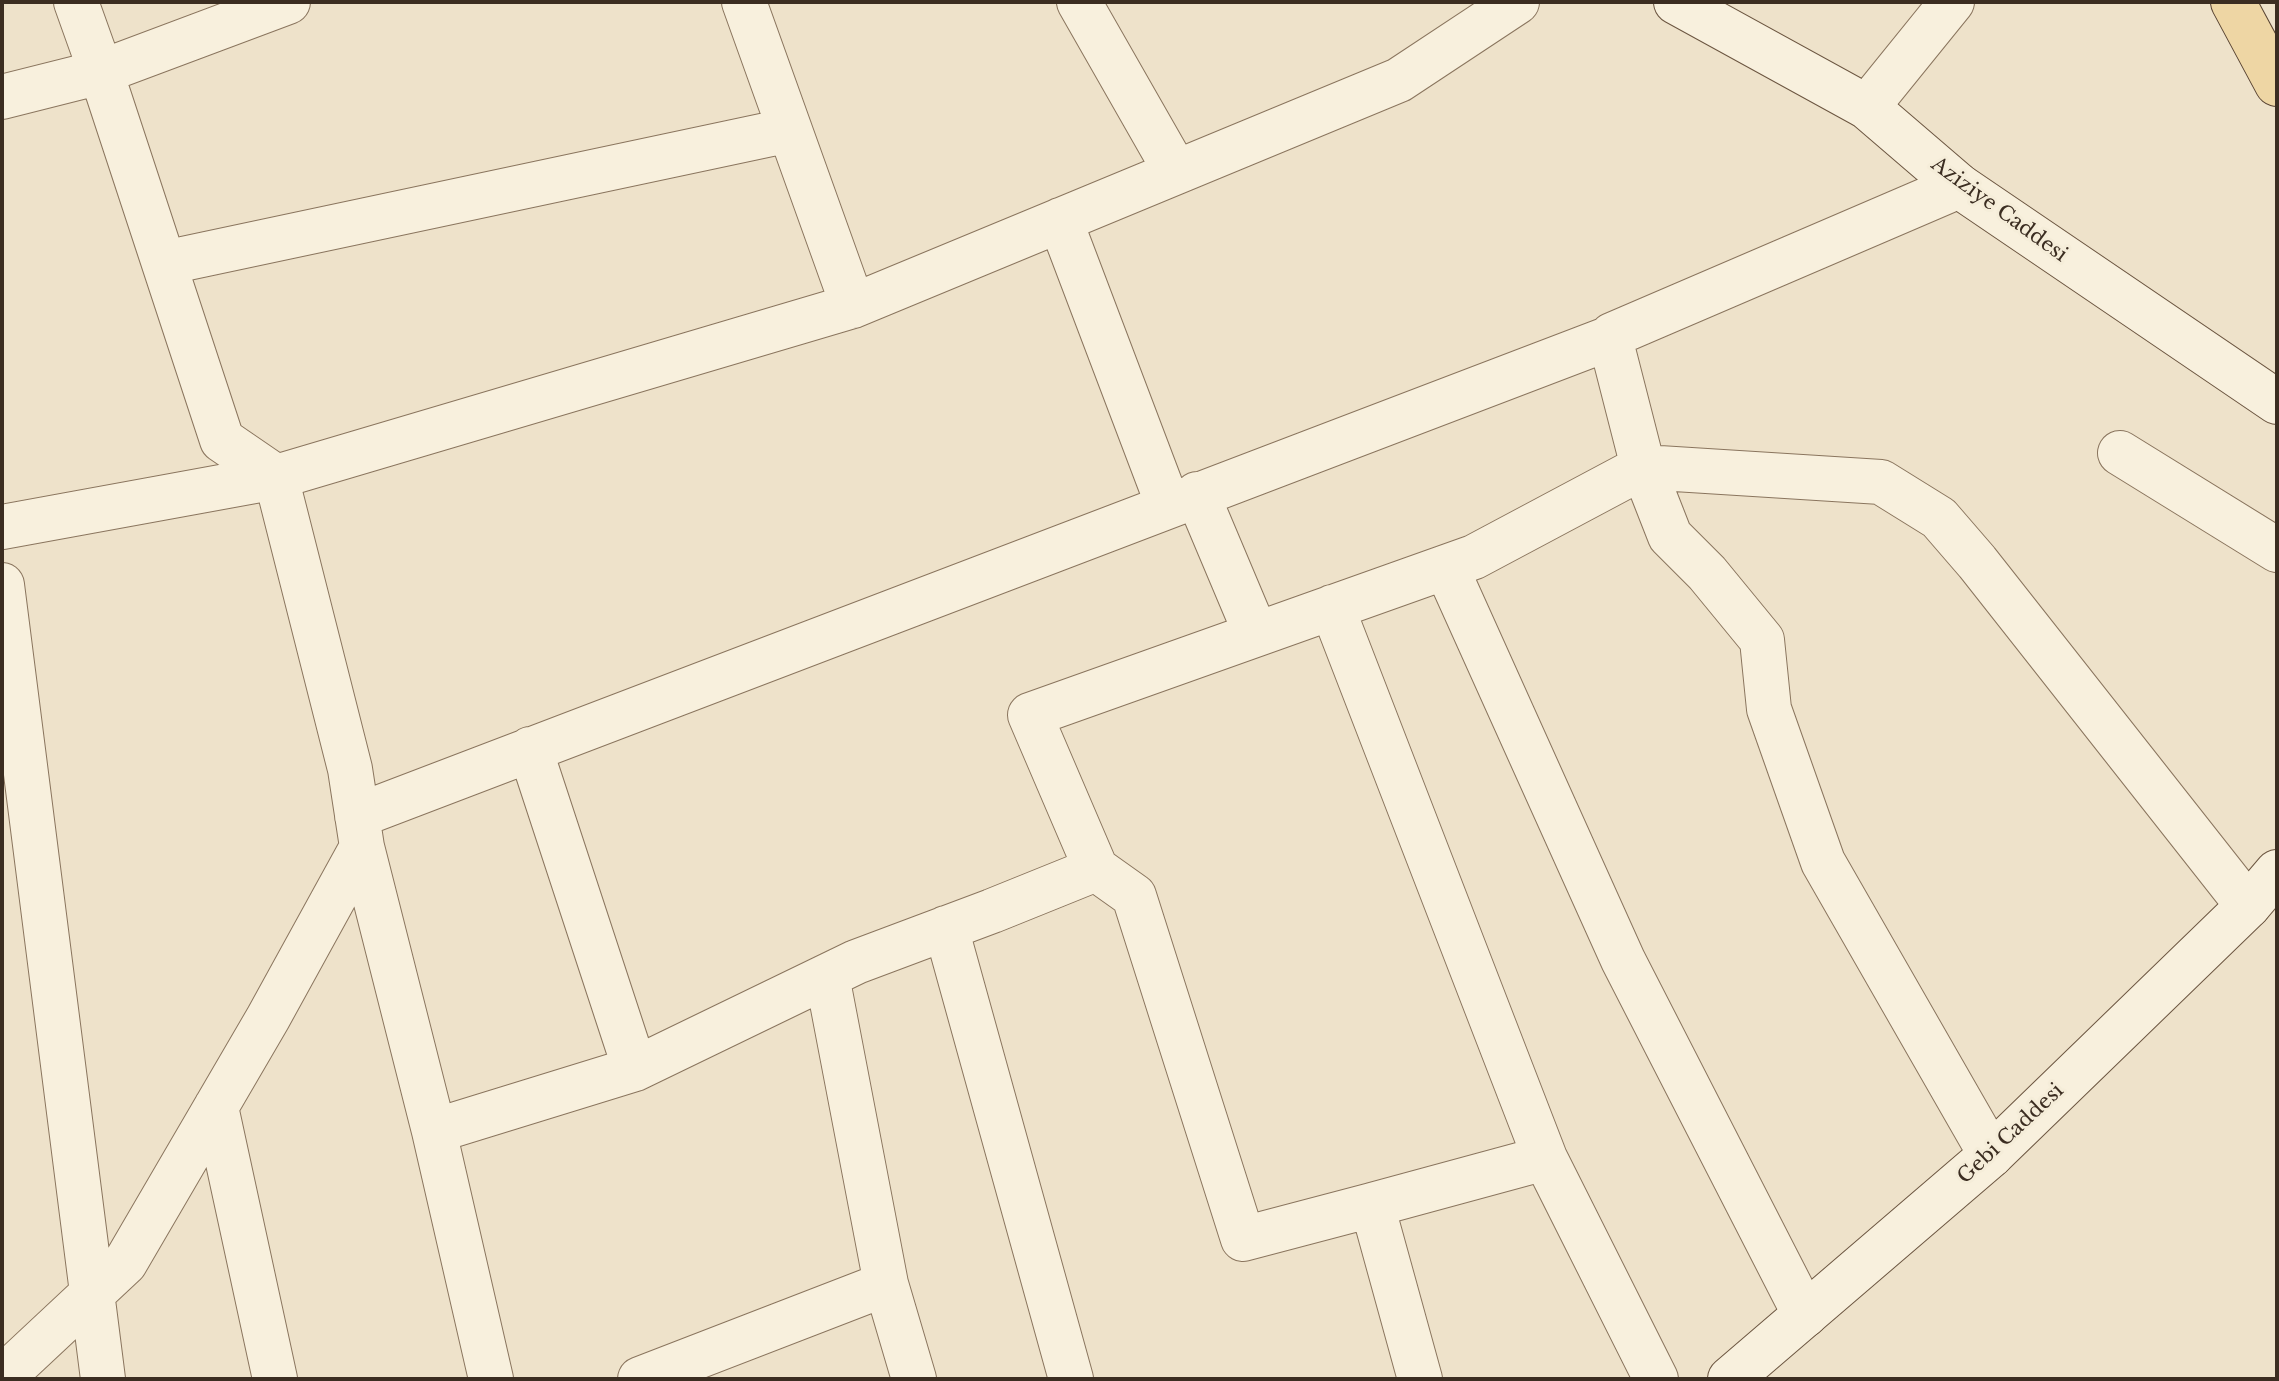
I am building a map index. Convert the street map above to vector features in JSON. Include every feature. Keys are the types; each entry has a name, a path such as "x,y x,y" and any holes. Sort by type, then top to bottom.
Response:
{"main road":[{"path":"2233,2 2277,84"}],"street":[{"path":"76,2 222,440 276,477 350,769 359,831 434,1131 491,1379"},
{"path":"2,97 101,72 288,2"},
{"path":"744,2 853,306"},
{"path":"1079,2 1176,172"},
{"path":"2,527 276,477 853,306 1399,80 1517,2"},
{"name":"Aziziye Caddesi","path":"1676,2 1867,107 1959,186 2277,402"},
{"path":"1867,107 1952,2"},
{"path":"164,263 790,130"},
{"path":"2,1378 125,1263 268,1018 359,831 530,749 1610,338 1959,186"},
{"path":"1060,220 1183,500 1256,634"},
{"path":"1610,338 1643,467 1670,536 1707,573 1762,640 1769,709 1823,862 1991,1155"},
{"path":"2120,453 2277,550"},
{"path":"1545,1158 1243,1239 1134,896 1096,869 1030,715 1474,557 1643,467 1881,482 1939,518 1987,574 2248,906"},
{"path":"1446,567 1623,960 1805,1315"},
{"path":"2,585 103,1379"},
{"path":"1332,607 1545,1158 1656,1379"},
{"path":"530,749 635,1069"},
{"path":"434,1131 635,1069 856,962 1096,869"},
{"name":"Gebi Caddesi","path":"1730,1379 1991,1155 2248,906 2277,873"},
{"path":"946,928 1071,1379"},
{"path":"827,976 886,1284 914,1379"},
{"path":"216,1107 275,1379"},
{"path":"1372,1205 1417,1378"},
{"path":"640,1379 886,1284"}]}
